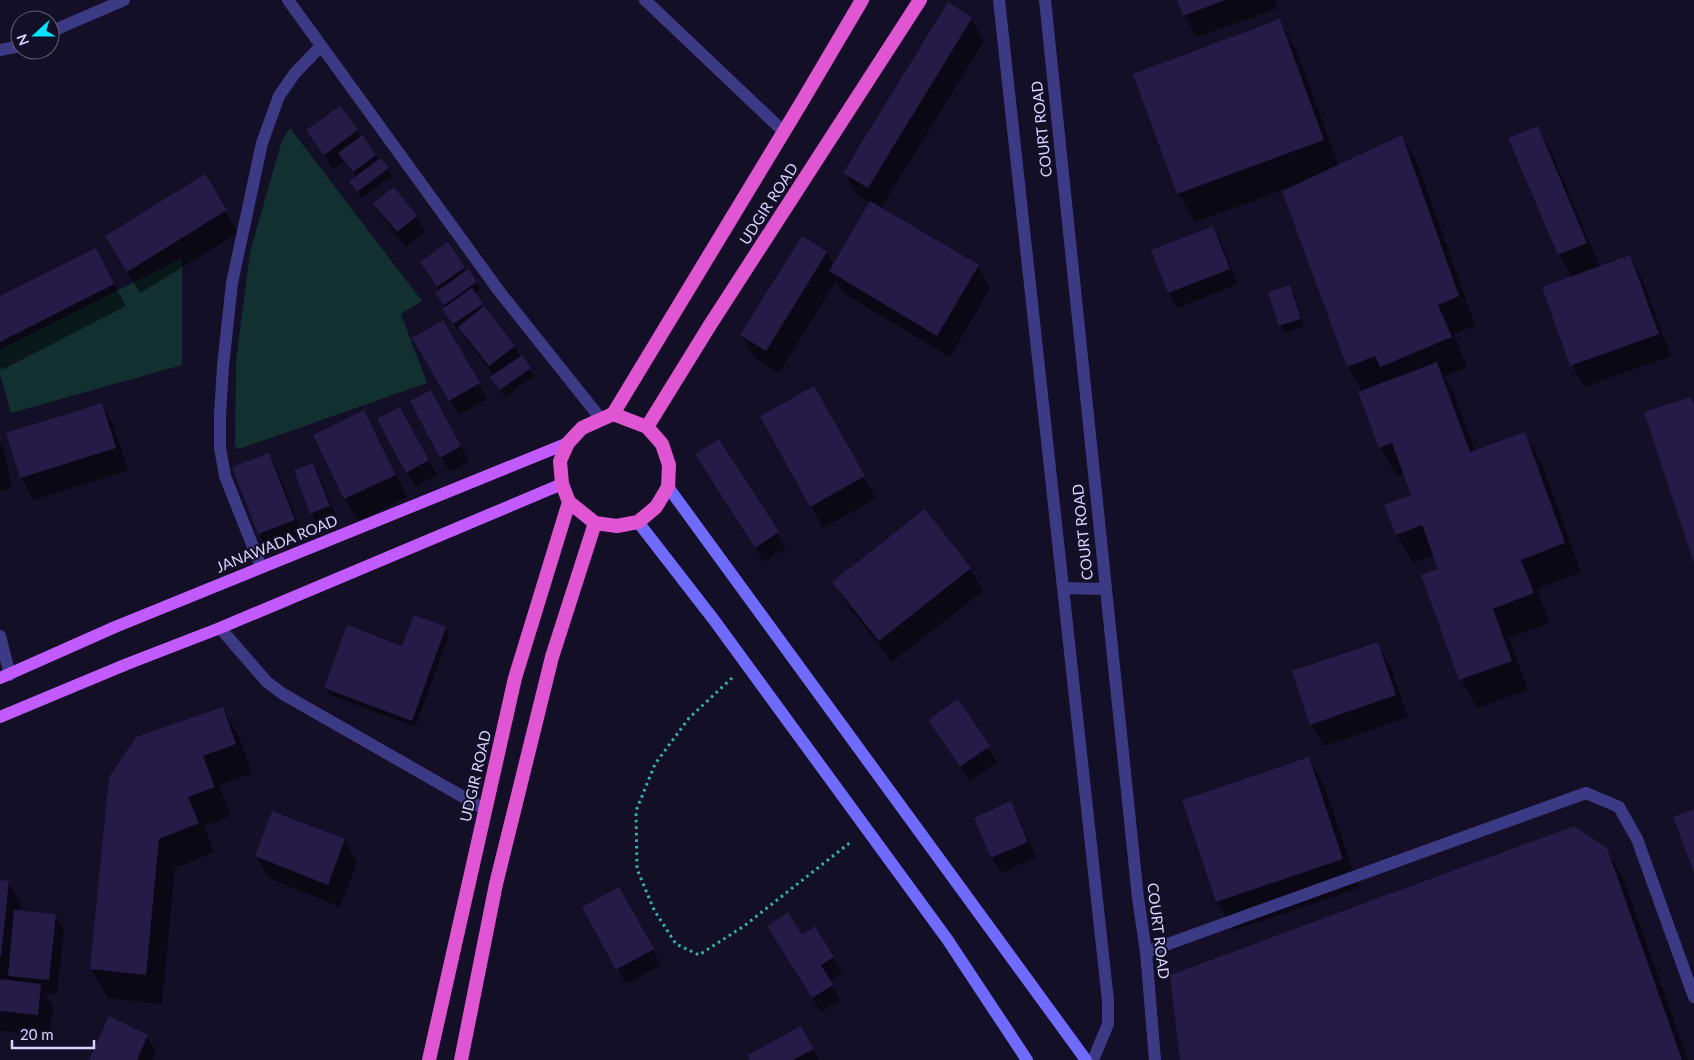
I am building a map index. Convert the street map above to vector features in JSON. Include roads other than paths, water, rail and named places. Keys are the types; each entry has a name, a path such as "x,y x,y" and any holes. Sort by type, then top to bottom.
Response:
{"highway":[{"name":"UDGIR ROAD","path":"607,416 784,132 862,0"},
{"name":"UDGIR ROAD","path":"647,427 710,325 920,0"},
{"path":"607,416 647,427 662,444 669,465 668,486 656,507 638,522 616,526 595,523 569,502 562,484 560,461 568,443 582,428 607,416"},
{"name":"UDGIR ROAD","path":"430,1060 515,678 569,502"},
{"path":"461,1060 496,884 549,667 595,523"}],"main road":[{"name":"JANAWADA ROAD","path":"5,676 116,627 568,443"},
{"path":"0,717 127,664 220,628 562,484"},
{"path":"668,486 1086,1060"},
{"path":"638,522 746,665 947,939 1028,1060"}],"street":[{"path":"60,28 124,0"},
{"path":"288,0 499,291 607,416"},
{"path":"645,0 784,132"},
{"path":"999,0 1108,1001 1108,1024 1093,1060"},
{"name":"COURT ROAD","path":"1045,0 1138,898 1146,952 1155,1060"},
{"path":"261,568 225,476 220,448 223,366 232,283 262,143 279,96 295,73 321,46"},
{"path":"1063,588 1106,589"},
{"path":"220,628 267,682 283,694 486,810"},
{"path":"0,636 5,676"},
{"path":"1146,952 1586,793 1619,807 1637,839 1694,997"}]}
